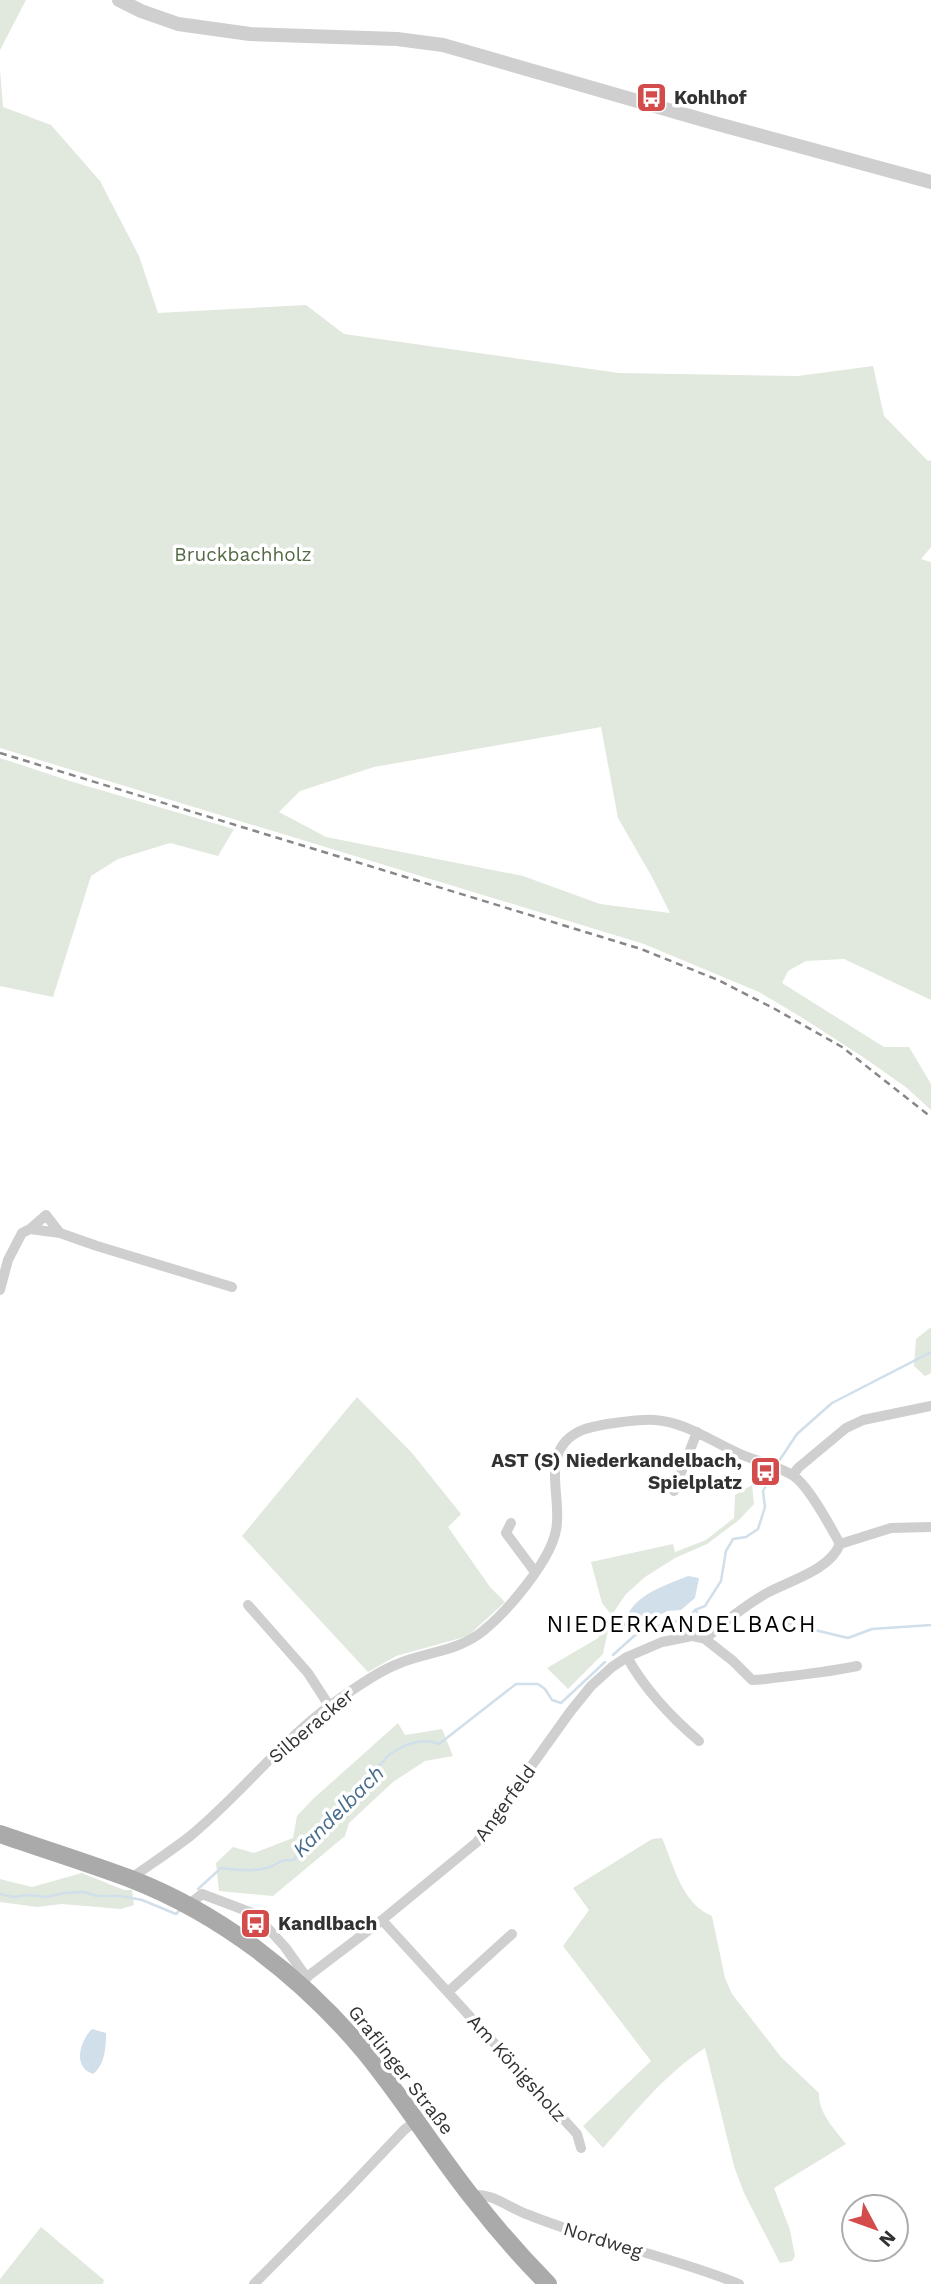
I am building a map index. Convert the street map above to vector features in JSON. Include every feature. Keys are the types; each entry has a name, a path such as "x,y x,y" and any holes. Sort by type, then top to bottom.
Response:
{"main road":[{"name":"Graflinger Straße","path":"0,1835 132,1880 187,1906 303,1981 365,2052 470,2195 512,2247 548,2284"}],"street":[{"path":"119,0 178,24 250,34 397,39 443,46 931,183"},
{"path":"0,1290 12,1250 22,1233 46,1215 60,1233"},
{"path":"30,1229 60,1233 232,1287"},
{"path":"840,1544 793,1475 846,1428 863,1420 931,1406"},
{"name":"Silberacker","path":"132,1880 189,1837 288,1741 343,1695 398,1663 437,1653 469,1641 484,1631 535,1572 552,1545 557,1529 558,1509 556,1458 563,1444 575,1433 588,1427 640,1420 673,1423 793,1475"},
{"path":"674,1491 697,1433"},
{"path":"510,1522 506,1533 535,1572"},
{"path":"840,1544 891,1528 931,1527"},
{"path":"840,1544 836,1554 826,1563 766,1593 734,1614 705,1639 752,1680 768,1681 857,1665"},
{"path":"248,1605 308,1673 330,1707"},
{"name":"Angerfeld","path":"303,1981 477,1842 577,1703 612,1667 627,1657 662,1642 692,1636 705,1639"},
{"path":"627,1657 640,1680 685,1730 699,1741"},
{"path":"187,1906 202,1894 256,1914 285,1947 303,1981"},
{"name":"Am Königsholz","path":"382,1920 577,2134 582,2148"},
{"path":"448,1992 512,1934"},
{"path":"254,2284 404,2130 417,2120"},
{"name":"Nordweg","path":"470,2195 482,2193 527,2215 579,2234 663,2257 739,2284"}],"green space":[{"path":"0,0 26,0 0,50"},
{"name":"Bruckbachholz","path":"0,70 3,107 51,125 100,181 139,256 158,313 306,305 344,334 619,373 798,376 873,366 884,416 928,461 931,460 931,547 921,559 931,562 931,1000 844,959 806,961 788,971 782,983 884,1047 909,1047 931,1084 931,1110 907,1088 863,1057 759,992 644,944 0,748","holes":["601,727 618,818 670,913 600,904 523,876 326,837 279,812 300,791 374,767"]},
{"path":"0,758 234,829 218,856 170,843 118,859 91,876 53,997 0,986"},
{"path":"931,1327 931,1373 925,1376 914,1366 916,1339"},
{"path":"357,1397 412,1453 461,1514 448,1527 490,1587 505,1602 468,1636 396,1656 368,1672 242,1536"},
{"name":"NIEDERKANDELBACH","path":"752,1485 754,1504 739,1520 707,1544 675,1558 645,1577 626,1594 611,1616 603,1654 568,1689 547,1668 598,1638 610,1613 602,1603 591,1562 673,1544 675,1552 706,1540 734,1518 735,1495"},
{"path":"398,1723 405,1735 442,1729 453,1756 425,1761 393,1782 349,1823 345,1836 273,1896 219,1891 216,1863 233,1847 254,1853 293,1838 297,1816"},
{"path":"662,1838 686,1893 693,1903 712,1916 725,1978 732,1994 781,2057 819,2093 824,2114 846,2144 774,2188 790,2230 795,2256 792,2261 780,2263 744,2193 734,2166 705,2048 664,2082 603,2148 583,2126 651,2061 563,1946 589,1910 573,1888 652,1839"},
{"path":"82,1873 124,1890 132,1890 134,1905 121,1909 62,1904 37,1907 0,1902 0,1879 32,1887"},
{"path":"41,2227 104,2280 103,2284 0,2284 0,2279"}],"shaded area":[{"path":"688,1576 699,1578 695,1598 681,1610 667,1611 629,1633 624,1625 633,1606 640,1599 658,1588"},
{"path":"92,2029 106,2033 102,2061 93,2074 86,2071 80,2060 84,2040"}],"waterway":[{"name":"Kandelbach","path":"777,1464 797,1434 832,1403 931,1352"},
{"name":"Kandelbach","path":"613,1655 634,1636 650,1628 689,1618 695,1610 705,1606 721,1581 726,1551 733,1539 746,1537 758,1529 765,1507 763,1491 772,1475"},
{"path":"695,1610 713,1626"},
{"path":"723,1630 744,1632 769,1623 790,1624 848,1638 872,1629 931,1625"},
{"name":"Kandelbach","path":"198,1889 221,1868 255,1870 294,1860 302,1848 313,1839 327,1816 355,1792 390,1754 404,1746 429,1741 439,1744 516,1684 538,1684 552,1700 561,1703 605,1662"},
{"name":"Kandelbach","path":"0,1894 13,1897 46,1897 84,1892 97,1896 121,1896 142,1900 176,1914 179,1911"}],"railway":[{"path":"0,753 641,949 718,980 842,1047 931,1117"}],"place":[{"name":"Kohlhof","path":"651,97"},
{"name":"AST (S) Niederkandelbach, Spielplatz","path":"765,1471"},
{"name":"Kandlbach","path":"255,1923"}],"district":[{"name":"NIEDERKANDELBACH","path":"682,1624"}]}
